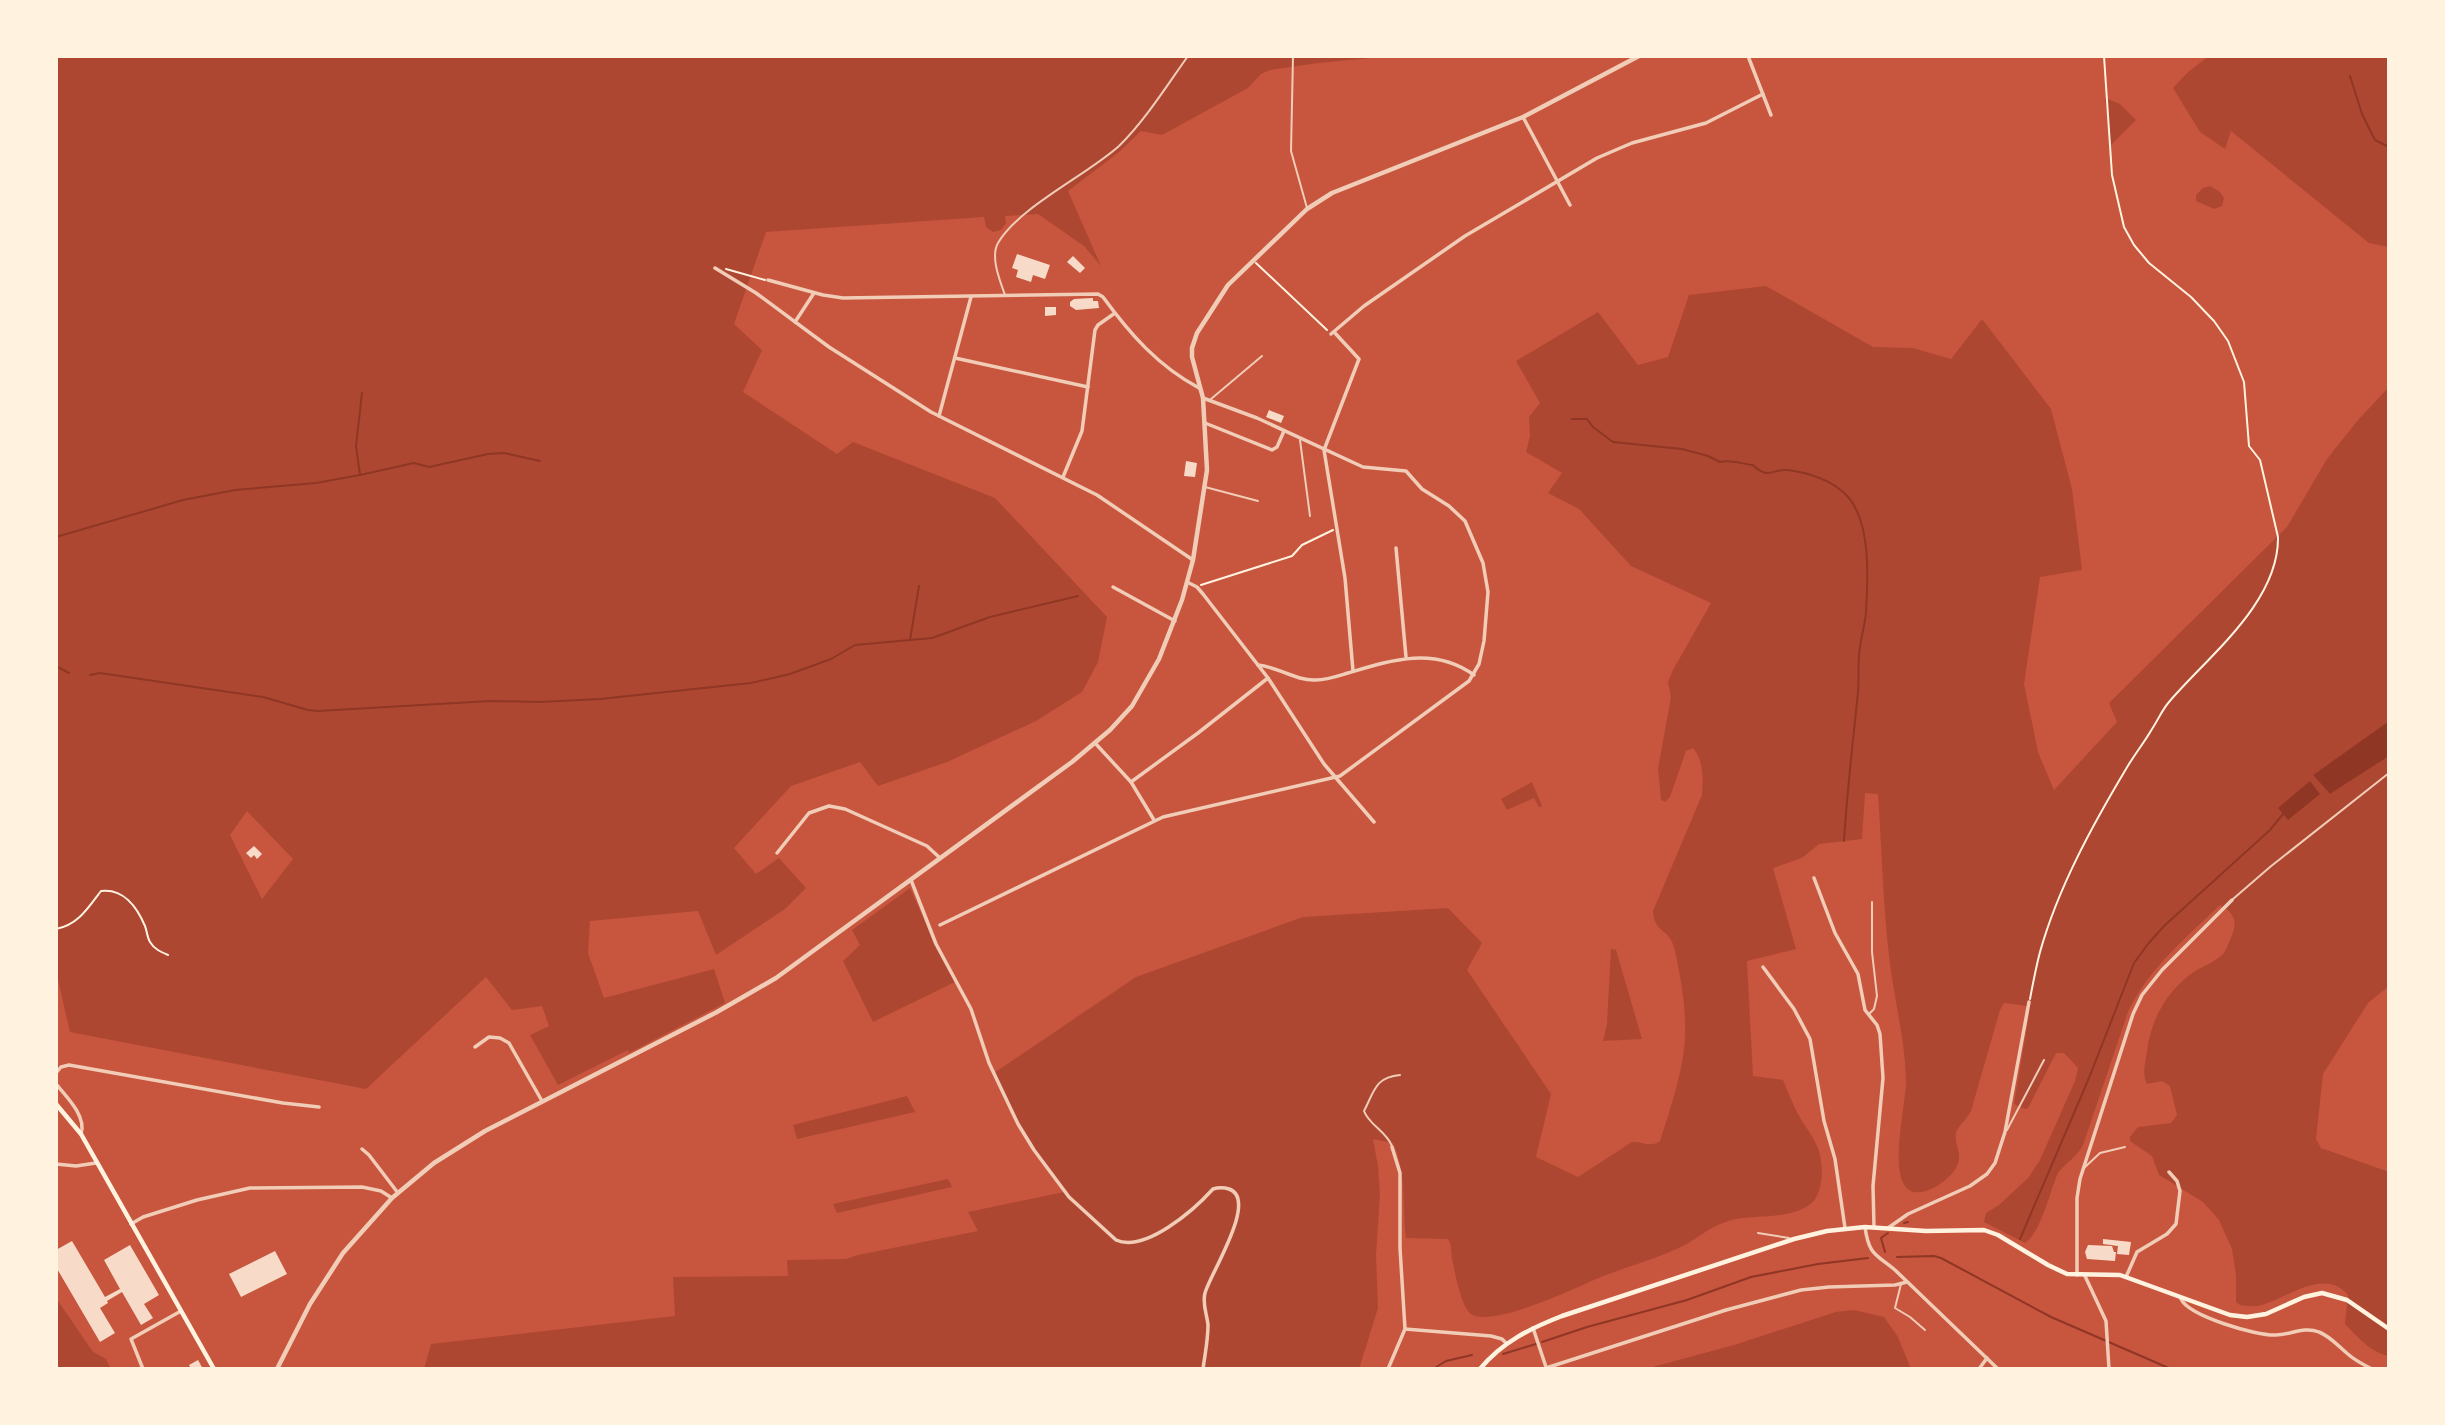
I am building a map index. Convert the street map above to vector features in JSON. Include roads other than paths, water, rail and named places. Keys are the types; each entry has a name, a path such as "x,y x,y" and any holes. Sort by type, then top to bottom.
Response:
{"main road":[{"path":"56,1104 81,1134 214,1369"},
{"path":"1480,1369 1506,1343 1533,1328 1794,1239 1845,1228 1865,1227 1926,1231 1976,1229 1991,1232 2048,1265 2077,1276 2126,1277 2230,1315 2247,1317 2266,1314 2312,1293 2331,1294 2347,1300 2389,1329"}],"street":[{"path":"277,1369 310,1304 358,1235 392,1198 455,1149 542,1101 718,1012 764,985 1095,743 1122,718 1139,695 1159,659 1175,621 1193,560 1207,458 1203,398 1192,357 1194,338 1223,291 1252,260 1307,209 1340,189 1523,117 1639,56"},
{"path":"1748,56 1771,115"},
{"path":"1353,671 1338,529 1324,450 1359,359 1333,333 1357,311 1406,276 1494,217 1558,181 1623,146 1706,123 1763,94"},
{"path":"1523,117 1570,205"},
{"path":"715,268 939,416 1104,500 1193,560"},
{"path":"768,280 814,293 856,299 1098,294 1149,352 1175,373 1201,388"},
{"path":"795,322 814,293"},
{"path":"939,416 971,296"},
{"path":"1063,477 1080,439 1095,330 1115,313"},
{"path":"955,358 1088,387"},
{"path":"940,925 1154,820 1335,778 1348,772 1474,675 1482,656 1488,582 1465,521 1449,506 1422,489 1406,471 1363,467 1284,430 1203,398"},
{"path":"1205,423 1272,450 1277,447 1284,430"},
{"path":"1396,548 1406,657"},
{"path":"1187,582 1197,587 1258,665 1335,778 1374,822"},
{"path":"1114,587 1175,621"},
{"path":"1258,665 1315,681 1406,657 1434,658 1474,675"},
{"path":"1131,782 1268,678"},
{"path":"1095,743 1131,782 1154,820"},
{"path":"777,853 809,813 829,806 845,809 927,846 940,858"},
{"path":"1814,878 1835,933 1858,974 1865,1010 1877,1025 1880,1034 1883,1078 1873,1186 1874,1227"},
{"path":"911,880 936,944 971,1009 1001,1091 1034,1150 1069,1197 1116,1240 1125,1244 1143,1240 1181,1218 1213,1189 1228,1188 1239,1198 1240,1211 1205,1293 1208,1328 1203,1369"},
{"path":"2077,1276 2077,1198 2083,1168 2133,1014 2142,995 2162,970 2232,900"},
{"path":"1763,967 1794,1009 1810,1039 1824,1121 1835,1158 1845,1228"},
{"path":"1888,1228 1908,1214 1956,1194 1987,1174 2000,1153 2029,1002"},
{"path":"475,1047 489,1037 500,1038 509,1043 542,1101"},
{"path":"56,1073 61,1067 69,1065 319,1107"},
{"path":"56,1084 81,1119 81,1134"},
{"path":"1388,1369 1405,1329 1400,1248 1400,1173 1392,1147"},
{"path":"362,1149 398,1194"},
{"path":"56,1164 87,1166 96,1163"},
{"path":"2126,1277 2137,1252 2167,1234 2176,1224 2180,1191 2177,1181 2169,1172"},
{"path":"131,1224 143,1217 237,1190 362,1187 381,1191 392,1198"},
{"path":"1865,1227 1868,1245 1877,1258 1891,1266 1998,1369"},
{"path":"2085,1276 2104,1315 2109,1340 2109,1369"},
{"path":"1533,1328 1545,1368 1726,1310 1801,1290 1907,1282"},
{"path":"2181,1299 2187,1307 2250,1332 2277,1335 2304,1330 2321,1333 2351,1357 2372,1369"},
{"path":"143,1369 131,1339 181,1311"},
{"path":"1405,1329 1491,1336 1506,1343"},
{"path":"1979,1369 1987,1358"}],"lane":[{"path":"1006,296 998,274 996,256 996,247 1002,237 1019,219 1119,145 1159,97 1188,56"},
{"path":"1293,56 1291,151 1307,209"},
{"path":"1210,399 1262,356"},
{"path":"1300,438 1310,516"},
{"path":"1205,487 1258,501"},
{"path":"2232,900 2389,773"},
{"path":"1868,1015 1874,1009 1877,996 1872,952 1872,902"},
{"path":"2005,1132 2014,1120 2044,1060"},
{"path":"1392,1147 1389,1139 1365,1117 1364,1111 1382,1079 1400,1075"},
{"path":"2083,1168 2099,1153 2125,1147"},
{"path":"1758,1233 1794,1239"},
{"path":"1901,1284 1895,1308 1925,1330"}],"waterway":[{"path":"2350,76 2362,114 2375,140 2389,147"},
{"path":"56,537 183,500 235,490 316,483 360,475 356,446 362,393"},
{"path":"1572,419 1587,419 1613,442 1682,449 1720,462 1753,465 1766,473 1787,470 1812,475 1829,482 1849,498 1856,509 1865,537 1867,584 1844,841"},
{"path":"360,475 414,463 429,467 488,454 504,453 540,461"},
{"path":"910,640 919,586"},
{"path":"90,675 100,673 263,697 318,711 490,701 600,699 751,683 790,674 831,659 855,645 932,638 990,617 1078,596"},
{"path":"56,666 69,673"},
{"path":"2020,1239 2089,1078 2134,963 2164,926 2270,830 2283,814"},
{"path":"1904,1223 1908,1222"},
{"path":"1885,1252 1881,1238 1888,1233"},
{"path":"1897,1257 1941,1258 2051,1317 2171,1369"},
{"path":"1542,1342 1687,1300 1751,1277 1868,1258"},
{"path":"1503,1354 1536,1344"},
{"path":"1433,1369 1446,1361 1472,1355"}]}
